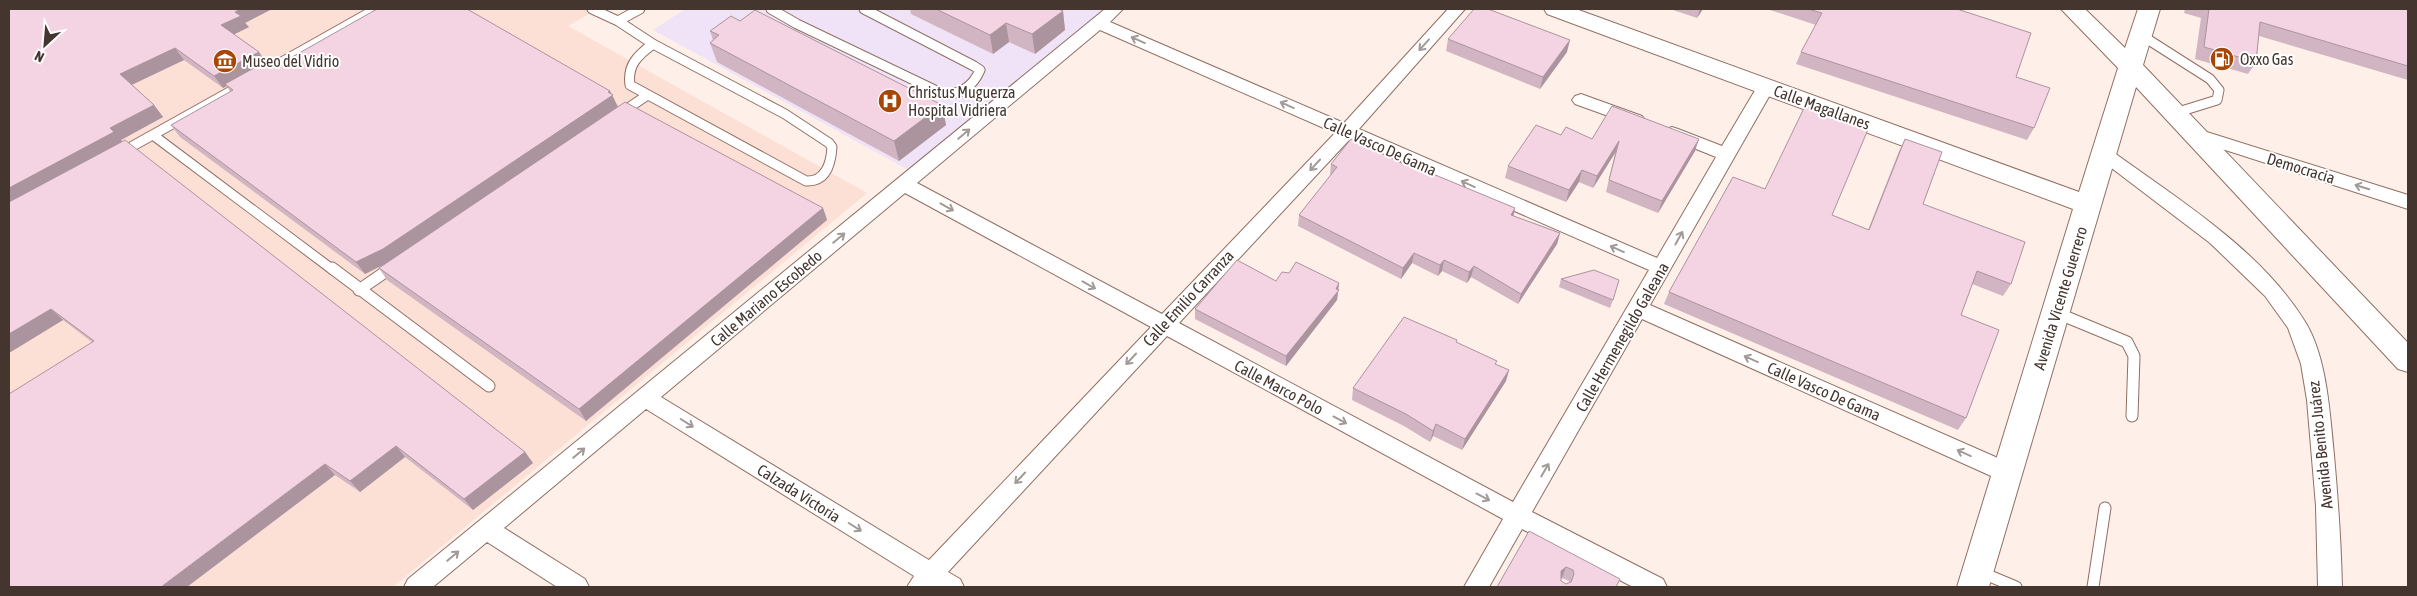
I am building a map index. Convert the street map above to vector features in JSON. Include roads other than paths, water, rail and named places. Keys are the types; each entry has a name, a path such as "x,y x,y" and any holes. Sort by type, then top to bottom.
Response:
{"street":[{"name":"Calle Mariano Escobedo","path":"416,587 1116,9"},
{"name":"Calle Emilio Carranza","path":"925,581 1163,325 1347,131 1457,9"},
{"name":"Calle Magallanes","path":"1555,9 2088,205"},
{"path":"2072,9 2131,66 2408,361"},
{"name":"Avenida Vicente Guerrero","path":"1976,579 2103,153 2149,9"},
{"name":"Calle Vasco De Gama","path":"1098,23 1662,268"},
{"name":"Calle Hermenegildo Galeana","path":"1476,587 1639,309 1766,86"},
{"path":"1582,100 1726,154"},
{"name":"Democracia","path":"2194,134 2408,202"},
{"name":"Avenida Benito Juárez","path":"2103,153 2217,238 2272,291 2297,325 2311,364 2318,400 2330,587"},
{"name":"Calle Marco Polo","path":"904,184 1518,516 1655,587"},
{"name":"Calle Vasco De Gama","path":"1639,309 2008,472"},
{"name":"Calzada Victoria","path":"645,398 925,581 952,587"},
{"path":"486,529 577,587"}],"lane":[{"path":"256,77 376,9"},
{"path":"592,9 618,22 653,44 785,114 829,142 832,147 828,167 817,181 806,181 646,96 630,85 628,71 638,55 653,44"},
{"path":"618,22 640,9"},
{"path":"771,9 797,24 943,94 952,96 958,94 978,75 980,70 974,66 864,9"},
{"path":"2141,35 2210,79 2219,90 2217,100 2174,113"},
{"path":"111,158 247,82"},
{"path":"614,118 646,96"},
{"path":"153,135 489,386"},
{"path":"359,290 400,262"},
{"path":"2056,312 2127,342 2134,356 2132,416"},
{"path":"2093,587 2104,508"},
{"path":"1976,579 2016,587"}],"place":[{"name":"Oxxo Gas","path":"2222,59"},
{"name":"Museo del Vidrio","path":"225,61"},
{"name":"Christus Muguerza Hospital Vidriera","path":"890,101"}]}
